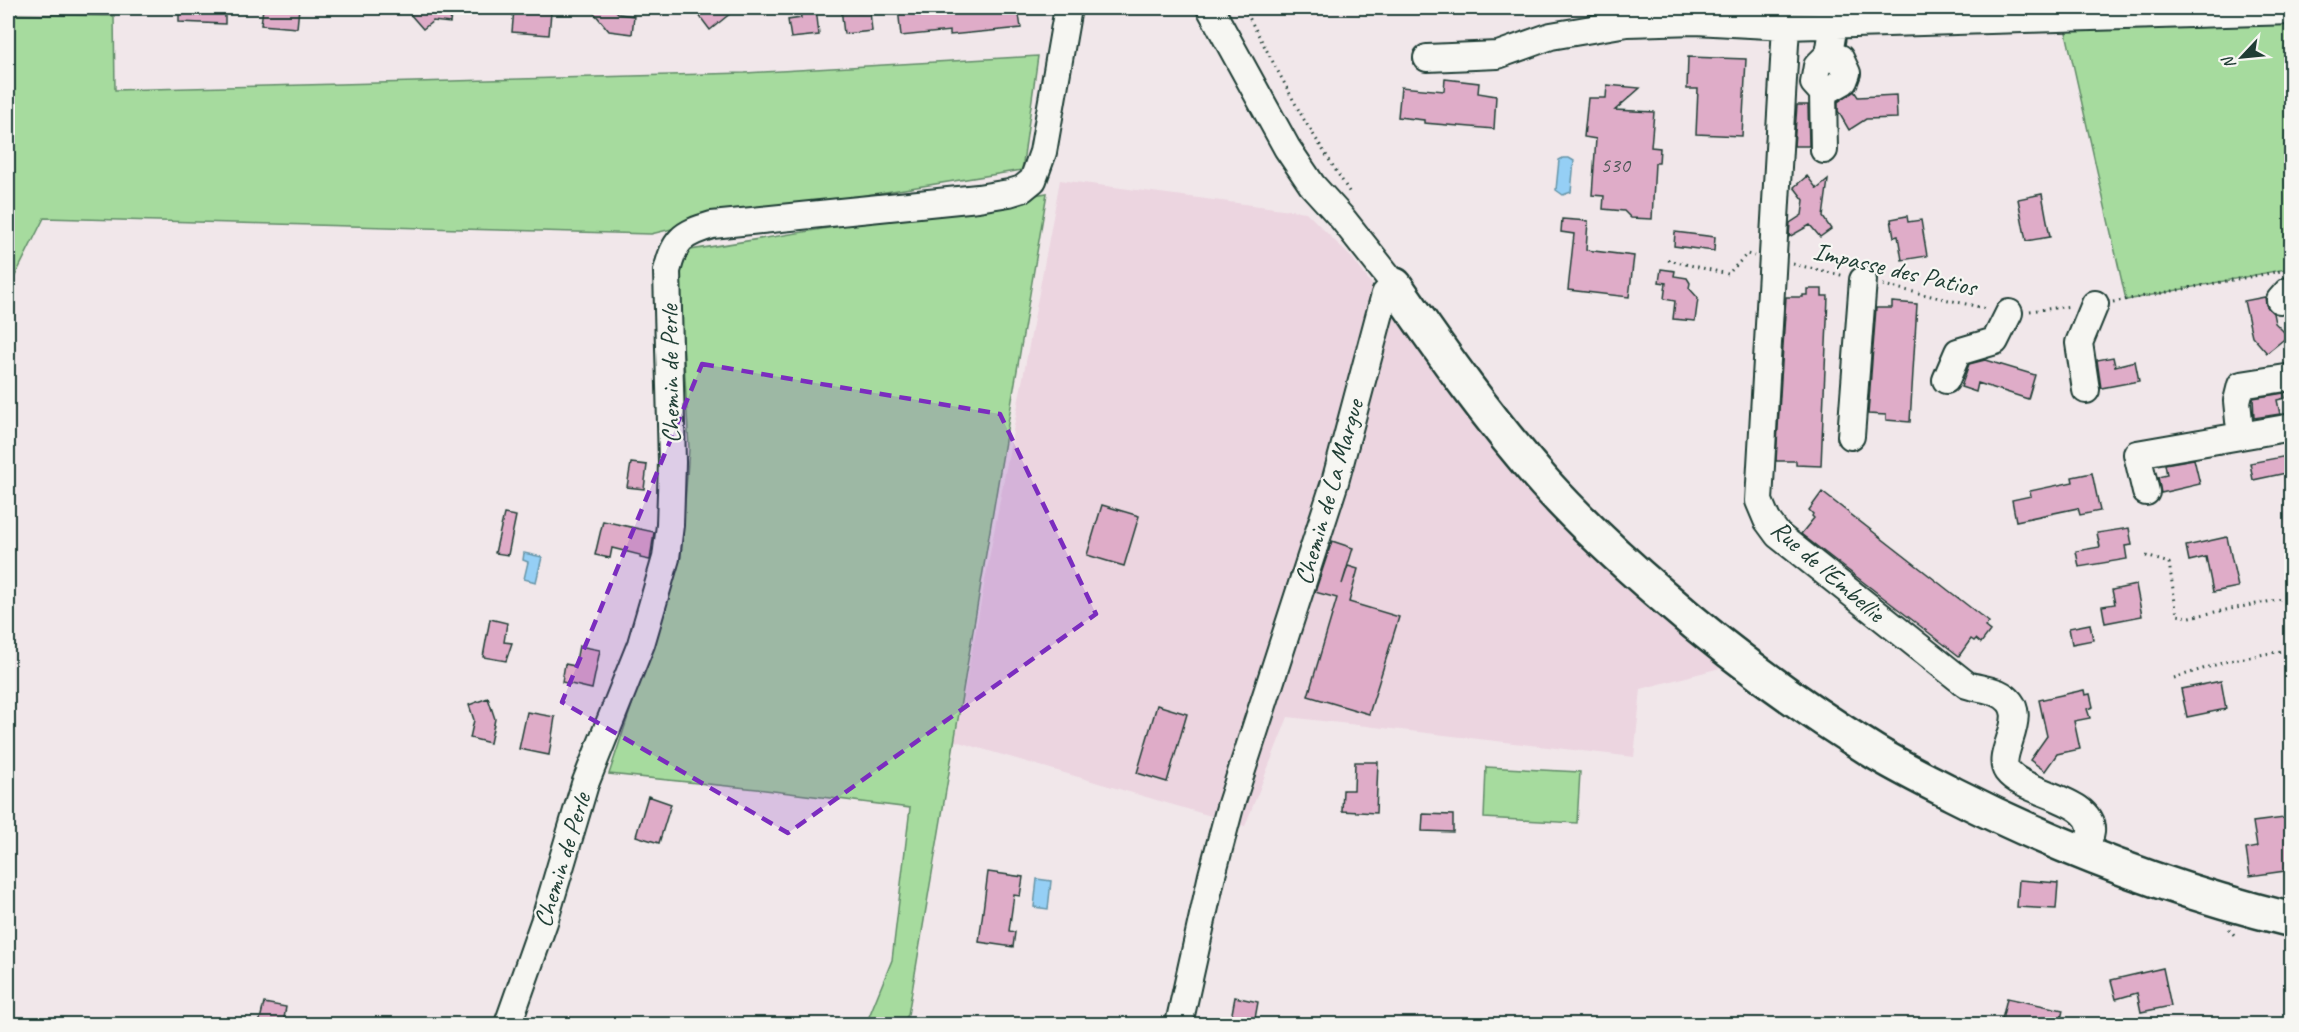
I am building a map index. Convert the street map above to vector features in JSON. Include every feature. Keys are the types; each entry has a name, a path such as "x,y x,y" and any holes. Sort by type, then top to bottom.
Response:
{"main road":[{"path":"1395,285 1479,404 1546,484 1615,555 1701,629 1785,693 1875,752 2001,818 2084,854 2207,898 2292,920"}],"street":[{"name":"Chemin de Perle","path":"508,1024 544,922 585,784 641,644 666,558 670,525 672,462 667,271 672,250 680,238 692,231 712,225 978,198 1009,194 1022,189 1033,180 1043,152 1068,8"},
{"path":"1210,8 1287,148 1312,185 1342,218 1395,285"},
{"path":"1427,58 1498,55 1551,36 1627,23 1696,21 1786,26 2292,11"},
{"path":"1824,150 1823,93 1844,81 1847,73 1840,58 1829,54 1834,24"},
{"name":"Rue de l'Embellie","path":"1786,26 1760,501 1767,520 1778,535 1966,686 1998,693 2010,705 2016,719 2004,766 2019,783 2083,811 2091,831 2084,854"},
{"path":"1851,436 1863,280"},
{"name":"Chemin de La Margue","path":"1179,1024 1212,875 1230,807 1335,482 1385,294 1395,285"},
{"path":"2086,390 2079,342 2095,304"},
{"path":"1947,380 1958,352 1995,341 2008,313"},
{"path":"2239,422 2237,401 2241,385 2292,377"},
{"path":"2146,492 2137,454 2292,427"}],"path":[{"path":"1244,8 1304,118 1354,200"},
{"name":"Impasse des Patios","path":"1668,260 1728,274 1748,254 2008,313 2126,300 2292,268"},
{"path":"2146,556 2169,563 2177,615 2190,617 2292,597"},
{"path":"2174,678 2228,661 2292,649"}],"highlighted area":[{"path":"702,364 1000,414 1096,614 788,833 562,702"}],"shaded area":[{"path":"1060,180 1306,212 1353,259 1490,445 1613,577 1720,668 1641,689 1634,757 1288,717 1245,826 955,741"}],"green space":[{"path":"1699,8 2182,8 2291,11 2291,268 2126,300 2063,19 1696,21"},
{"path":"8,14 114,16 115,90 745,73 1038,56 1022,170 705,221 651,234 44,218 8,290"},
{"path":"1047,193 908,1015 901,1024 866,1024 892,960 910,808 609,774 681,557 689,449 678,252"},
{"path":"1486,767 1580,772 1577,823 1484,818"}],"water":[{"path":"1563,158 1574,161 1571,192 1563,195 1556,190 1559,160"},
{"path":"524,553 542,557 536,582 524,579 528,562 523,560"},
{"path":"1037,879 1051,881 1048,909 1034,907"}],"building":[{"path":"179,8 225,8 225,24 179,22"},
{"path":"263,8 299,8 297,28 261,25"},
{"path":"418,8 452,8 450,23 433,21 423,29 410,14"},
{"path":"590,8 613,8 619,14 634,16 632,34 609,31"},
{"path":"706,8 737,8 710,30 698,14"},
{"path":"816,8 819,35 791,38 788,20 801,18 800,10"},
{"path":"841,8 857,8 858,13 870,12 872,31 844,34"},
{"path":"898,8 1018,8 1021,28 950,35 950,31 901,36"},
{"path":"514,9 551,12 549,35 512,32"},
{"path":"1688,57 1746,59 1742,136 1696,134 1698,89 1687,89"},
{"path":"1445,79 1479,83 1478,93 1496,96 1494,129 1424,123 1424,120 1398,117 1401,87 1444,91"},
{"path":"1607,85 1640,88 1615,110 1654,112 1651,147 1660,148 1659,163 1655,163 1652,219 1631,218 1624,211 1603,209 1604,196 1592,195 1596,139 1584,137 1588,98 1606,98"},
{"path":"1854,91 1858,97 1896,95 1897,118 1866,119 1849,130 1838,111 1838,102"},
{"path":"1797,105 1808,105 1809,146 1794,146"},
{"path":"1807,176 1817,189 1828,180 1823,217 1831,229 1820,237 1810,225 1789,237 1790,223 1802,215 1804,200 1794,187"},
{"path":"2042,194 2050,237 2026,241 2018,199"},
{"path":"1907,216 1908,222 1921,220 1927,256 1902,260 1898,236 1894,237 1891,219"},
{"path":"1562,219 1588,221 1586,250 1634,256 1629,297 1568,290 1574,234 1561,232"},
{"path":"1675,232 1715,237 1714,251 1674,246"},
{"path":"1661,269 1675,271 1674,276 1687,278 1690,283 1689,288 1698,298 1695,321 1673,319 1675,301 1664,299 1666,283 1659,282"},
{"path":"1807,289 1822,289 1822,296 1828,296 1821,466 1796,465 1796,461 1776,461 1786,297 1803,297 1807,295"},
{"path":"2265,297 2266,305 2273,313 2275,323 2288,336 2267,353 2252,336 2244,301"},
{"path":"1892,302 1917,304 1910,422 1886,420 1886,415 1868,414 1876,308 1892,308"},
{"path":"2113,357 2115,366 2135,361 2139,381 2101,388 2097,360"},
{"path":"1985,360 2035,375 2028,399 1978,383 1976,392 1961,387 1969,364"},
{"path":"2284,393 2285,398 2277,400 2280,414 2254,418 2253,398"},
{"path":"2287,456 2291,472 2253,480 2250,463"},
{"path":"2194,459 2200,484 2161,493 2158,477 2167,475 2165,464"},
{"path":"631,463 647,465 644,489 627,487"},
{"path":"2092,473 2100,511 2080,515 2078,508 2016,521 2012,500 2031,496 2030,491 2073,482 2072,477"},
{"path":"1822,492 1989,622 1985,627 1990,631 1981,643 1976,639 1974,641 1971,639 1959,656 1801,534 1814,518 1809,510"},
{"path":"1102,505 1139,516 1124,566 1087,555"},
{"path":"504,514 516,516 508,555 495,553"},
{"path":"603,521 654,532 650,560 612,548 610,558 595,555"},
{"path":"2129,528 2132,545 2125,546 2127,559 2079,567 2076,551 2100,547 2097,533"},
{"path":"2227,537 2238,587 2213,592 2206,557 2189,561 2186,546"},
{"path":"1332,541 1353,548 1342,584 1348,566 1358,569 1349,602 1399,617 1369,714 1308,696 1337,598 1315,592"},
{"path":"2136,585 2142,616 2105,623 2102,606 2115,604 2112,590"},
{"path":"490,619 507,623 504,642 512,643 506,661 483,657"},
{"path":"2090,624 2093,640 2072,644 2069,628"},
{"path":"579,646 600,650 592,689 562,682 565,664 575,666"},
{"path":"2221,681 2226,709 2187,717 2181,689"},
{"path":"2084,690 2085,695 2090,694 2093,707 2087,709 2090,718 2074,721 2080,749 2057,754 2045,771 2030,760 2047,736 2039,700"},
{"path":"488,698 495,719 490,743 470,738 474,720 469,705"},
{"path":"1157,705 1187,714 1167,782 1137,773"},
{"path":"527,712 555,717 549,755 519,749"},
{"path":"1355,762 1378,762 1376,813 1342,811 1343,790 1354,790"},
{"path":"648,796 671,804 659,843 636,836"},
{"path":"1423,814 1453,815 1453,832 1422,831"},
{"path":"2292,817 2292,870 2250,876 2246,849 2257,847 2253,822"},
{"path":"988,872 1023,877 1020,896 1014,895 1009,931 1015,932 1013,947 979,942"},
{"path":"2019,880 2058,883 2056,909 2017,907"},
{"path":"2163,968 2171,1006 2141,1012 2137,993 2116,999 2111,980"},
{"path":"1235,997 1258,1002 1254,1024 1230,1024"},
{"path":"2007,998 2063,1010 2060,1024 2001,1024"},
{"path":"264,1003 286,1007 283,1024 259,1024"}]}
